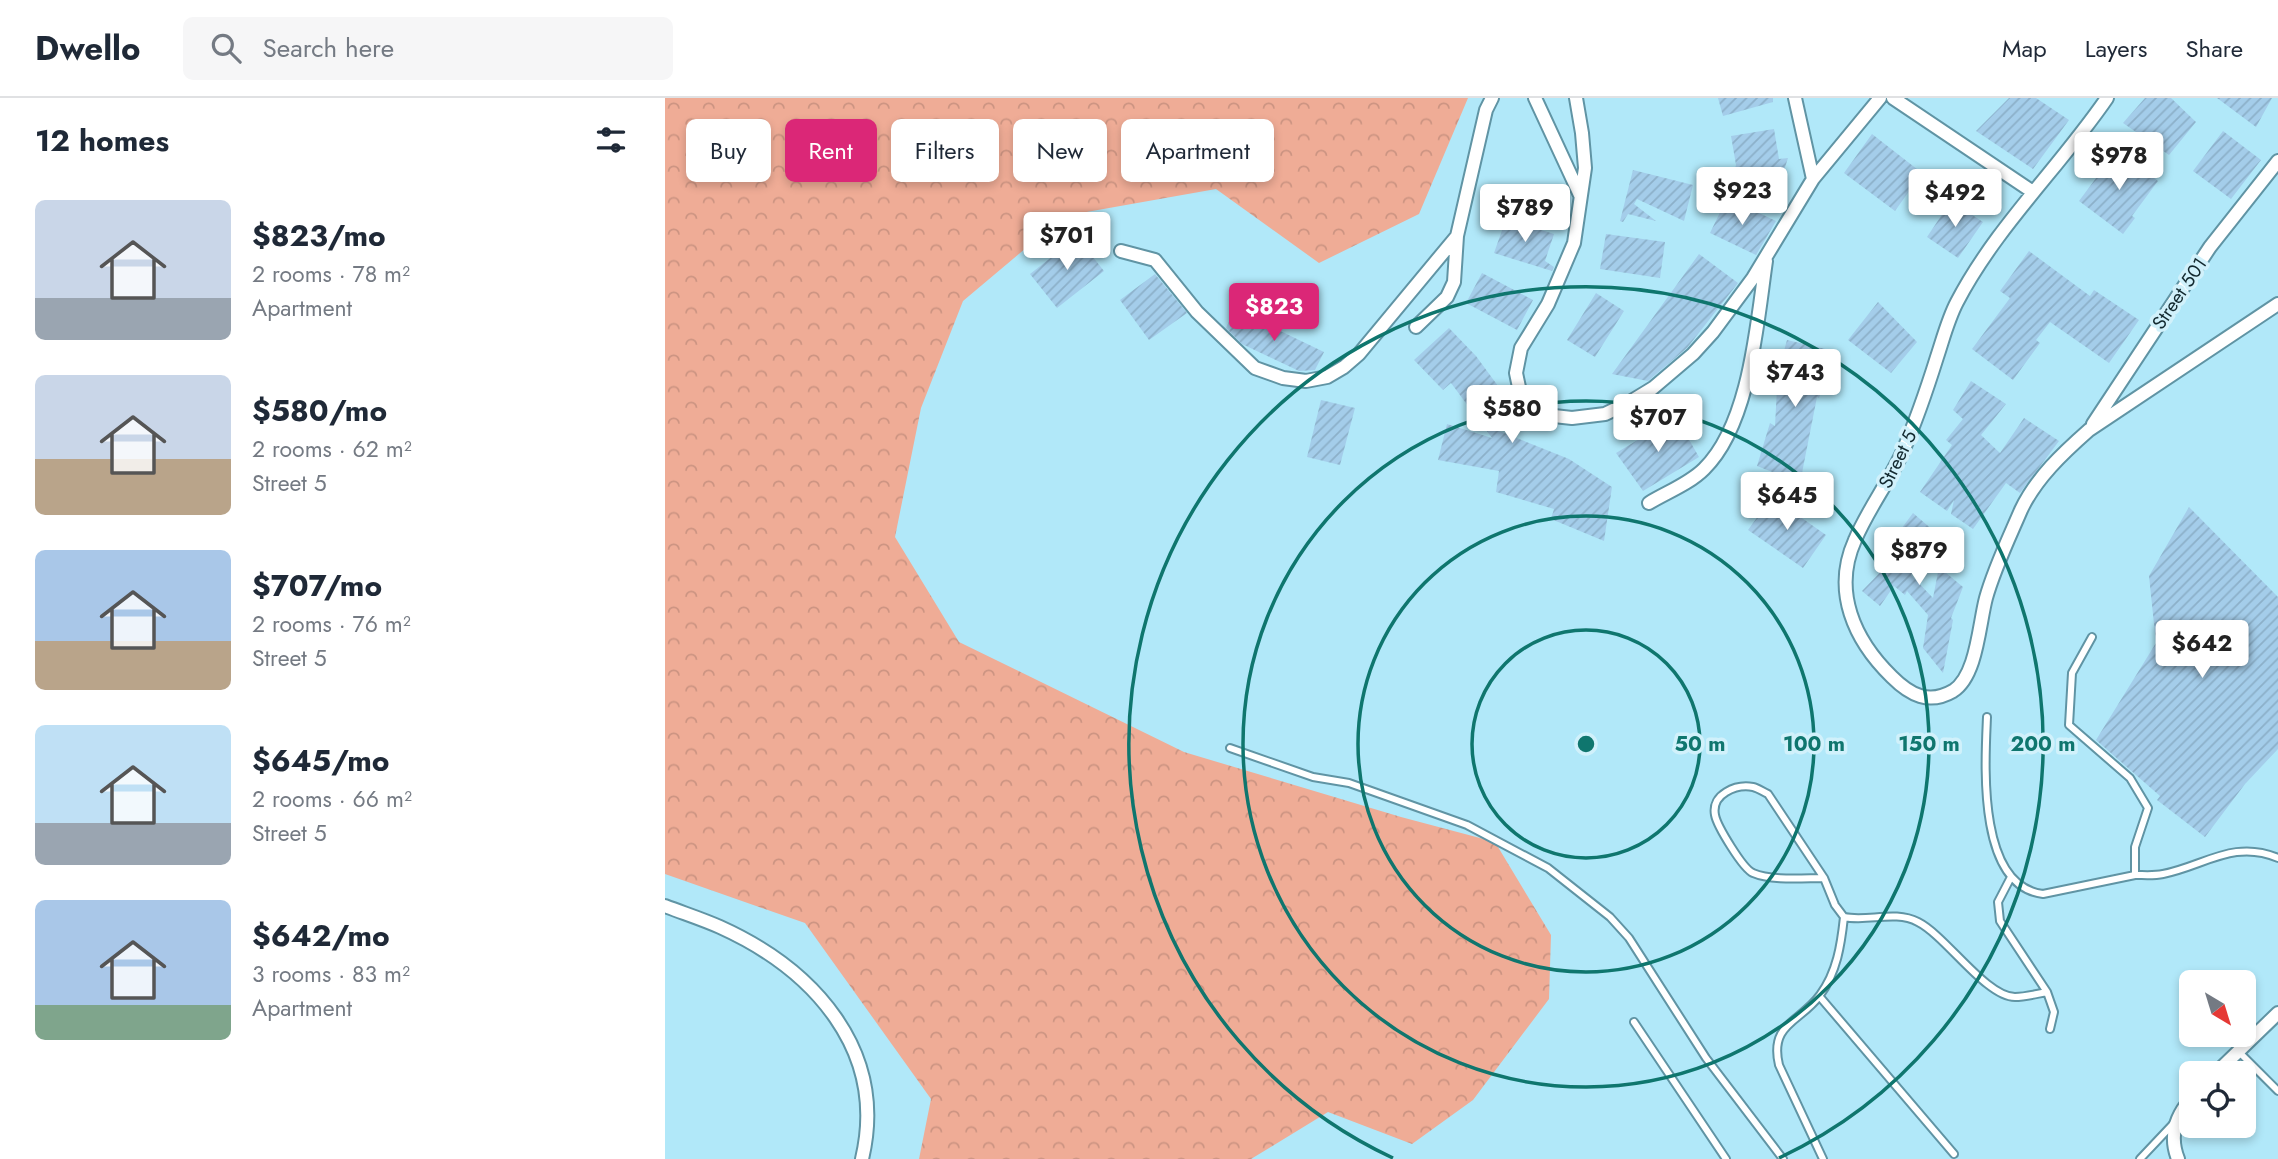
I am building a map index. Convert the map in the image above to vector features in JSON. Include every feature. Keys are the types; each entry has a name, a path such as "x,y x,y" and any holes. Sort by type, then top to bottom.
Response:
{"street":[{"path":"1416,327 1442,302 1454,282 1457,236 1486,110 1492,98"},
{"path":"1535,98 1580,195"},
{"path":"1576,98 1585,168 1574,243 1548,304 1521,348 1516,373 1520,392 1534,409 1553,416 1591,417 1605,414 1653,388 1684,362 1713,332 1766,257 1813,179 1880,98"},
{"path":"1795,98 1813,179"},
{"path":"1893,98 2033,192"},
{"name":"Street 5","path":"2107,98 1981,261 1956,305 1902,453 1848,558 1846,599 1851,620 1860,638 1883,668 1912,694 1934,698 1954,690 1968,673 1986,597 2022,508 2063,452 2089,430 2278,304"},
{"name":"Street 501","path":"2089,430 2210,247 2278,161"},
{"path":"1121,250 1155,260 1197,312 1255,368 1305,382 1327,377 1359,354 1457,236"},
{"path":"1649,503 1702,471 1714,459 1729,436 1750,363 1766,257"},
{"path":"665,906 720,927 772,956 792,969 832,1011 847,1033 866,1083 869,1118 862,1159"},
{"path":"2228,1061 2278,1013"},
{"path":"2178,1159 2174,1148 2175,1121 2179,1116"}],"lane":[{"path":"2092,637 2072,673 2069,725 2130,778 2148,808 2135,847 2135,875"},
{"path":"1987,717 1986,806 1994,844 2011,877 2032,893 2043,894 2135,875 2162,874 2245,850 2264,852 2278,858"},
{"path":"1230,748 1313,777 1349,783 1467,825 1548,868 1610,917 1629,938 1706,1058 1783,1159"},
{"path":"1824,878 1758,875 1749,872 1739,860 1715,815 1716,802 1724,793 1736,787 1753,787 1768,794 1824,878 1835,905 1844,917 1857,920 1885,916 1916,921 1934,932 1991,987 2012,998 2047,992"},
{"path":"2011,877 1998,902 2000,921 2047,992 2054,1012 2050,1029"},
{"path":"1823,1159 1776,1054 1779,1037 1786,1025 1820,997 1833,972 1842,945 1844,917"},
{"path":"1820,997 1954,1154"},
{"path":"1634,1022 1726,1159"},
{"path":"2238,1051 2278,1091"},
{"path":"2140,1159 2175,1121"}],"green space":[{"path":"665,98 1468,98 1419,214 1319,263 1216,189 1064,216 963,301 921,408 895,537 959,642 1184,752 1401,817 1495,842 1551,935 1549,999 1473,1100 1412,1144 1328,1112 1251,1159 919,1159 931,1099 805,923 665,874"}],"building":[{"path":"1718,98 1773,98 1773,102 1723,116"},
{"path":"2009,98 2036,98 2069,120 2033,169 1976,131"},
{"path":"2145,98 2171,98 2196,122 2169,155 2123,123"},
{"path":"2217,98 2272,98 2256,127"},
{"path":"1774,129 1779,159 1788,158 1777,192 1732,178 1736,165 1731,136"},
{"path":"2223,131 2261,160 2231,199 2193,171"},
{"path":"1872,134 1922,173 1895,211 1844,173"},
{"path":"2117,150 2158,181 2132,216 2135,218 2123,234 2079,201"},
{"path":"1633,170 1693,185 1684,221 1637,199 1634,204 1656,221 1628,214 1623,222 1620,221"},
{"path":"1727,198 1776,221 1756,255 1710,233"},
{"path":"1951,201 1983,222 1958,258 1927,237"},
{"path":"1506,219 1554,234 1545,261 1554,267 1552,271 1494,253"},
{"path":"1606,234 1665,242 1660,278 1600,269"},
{"path":"1077,237 1104,271 1057,308 1030,274"},
{"path":"2029,251 2090,296 2094,290 2139,320 2109,363 2050,322 2036,340 2040,343 2013,380 1972,349 2010,298 2000,291"},
{"path":"1699,254 1738,283 1687,348 1648,381 1612,374"},
{"path":"1482,273 1533,300 1517,330 1466,303"},
{"path":"1155,274 1187,313 1149,340 1120,300"},
{"path":"1596,293 1624,311 1595,357 1567,340"},
{"path":"1878,302 1917,342 1891,373 1848,340"},
{"path":"1235,309 1324,352 1315,370 1299,371 1242,344 1226,328"},
{"path":"1449,328 1476,356 1512,405 1484,425 1569,459 1612,487 1604,541 1551,519 1554,509 1496,492 1499,471 1438,460 1447,424 1492,438 1451,383 1443,390 1414,360"},
{"path":"1787,340 1834,351 1819,398 1817,397 1800,483 1757,466 1770,423 1775,426 1777,388 1774,387"},
{"path":"1971,381 2006,404 1981,435 2000,453 2024,418 2059,441 2020,493 2006,483 1973,529 1951,514 1954,500 1947,511 1920,492 1952,445 1946,440 1963,419 1953,410"},
{"path":"1321,400 1355,408 1340,465 1307,457"},
{"path":"1676,417 1699,457 1643,491 1616,453"},
{"path":"1772,497 1826,535 1803,568 1748,530"},
{"path":"2189,507 2278,597 2278,749 2245,784 2205,837 2157,800 2160,796 2096,740 2156,643 2149,576"},
{"path":"1913,513 1935,532 1911,575 1933,598 1939,567 1963,587 1951,618 1953,620 1943,673 1923,648 1928,615 1907,591 1905,595 1894,586 1880,606 1862,591 1897,555 1887,548"}]}
